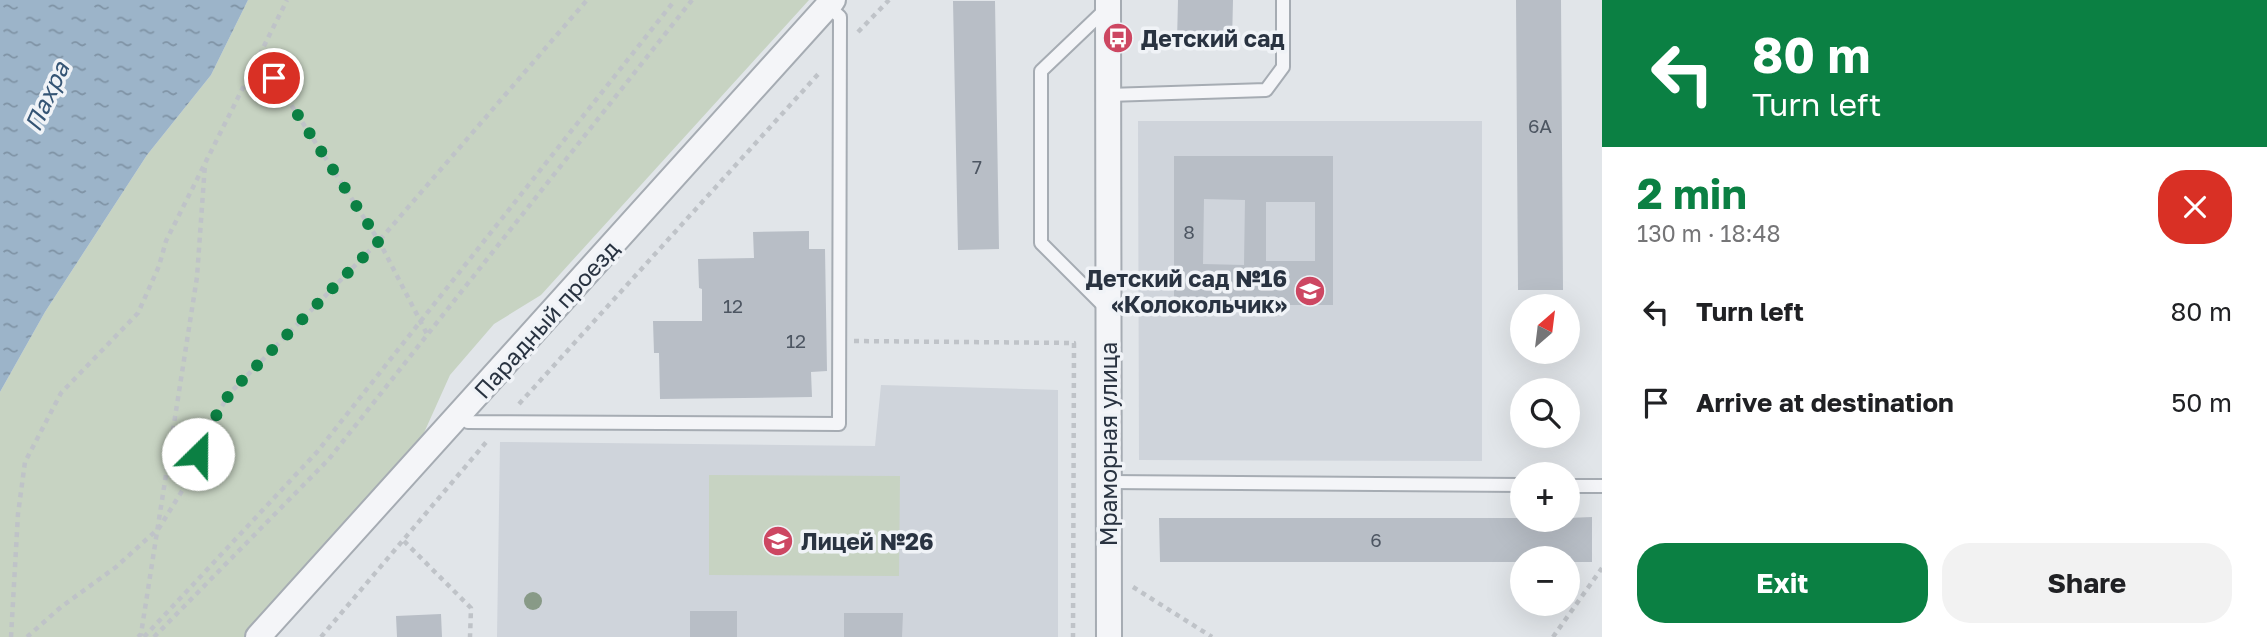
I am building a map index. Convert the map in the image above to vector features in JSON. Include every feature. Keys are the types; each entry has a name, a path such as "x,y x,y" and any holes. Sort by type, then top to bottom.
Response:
{"street":[{"name":"Парадный проезд","path":"258,637 830,3"},
{"name":"Мраморная улица","path":"1108,4 1109,637"}],"lane":[{"path":"1108,95 1266,90 1283,67 1283,0"},
{"path":"459,414 468,422 839,424 840,17 830,3"},
{"path":"1108,4 1041,71 1041,243 1108,310"},
{"path":"1109,482 1510,485"},
{"path":"1580,486 1602,486"}],"path":[{"path":"11,637 18,513 25,462 61,393 138,313 159,266 166,241 288,0"},
{"path":"27,637 61,607 116,567 159,527 195,470 202,439 230,393 379,241 587,0"},
{"path":"142,636 317,452 675,0"},
{"path":"155,637 329,459 692,0"},
{"path":"321,637 502,422 840,50 889,0"},
{"path":"259,54 379,241 428,334"},
{"path":"142,636 197,277 206,160"},
{"path":"839,341 1074,343 1073,637"},
{"path":"404,541 471,608 470,637"},
{"path":"1553,637 1602,568"},
{"path":"1133,587 1212,637"}],"shaded area":[{"name":"Детский сад №16 «Колокольчик»","path":"1138,121 1482,121 1482,461 1139,460"},
{"name":"Лицей №26","path":"881,385 1058,390 1058,637 497,637 500,442 875,446"}],"green space":[{"path":"248,0 809,0 541,295 494,324 450,375 423,435 245,637 0,637 0,392 45,312 147,155 211,75"},
{"path":"709,475 900,476 899,576 709,575"}],"water":[{"name":"Пахра","path":"0,0 248,0 211,75 147,155 45,312 0,392"}],"building":[{"path":"1178,0 1233,0 1232,42 1177,41"},
{"path":"1516,0 1561,0 1563,290 1518,290"},
{"path":"953,1 995,1 999,249 958,250"},
{"path":"1174,156 1333,156 1333,305 1174,305","holes":["1204,199 1245,200 1244,265 1203,264","1266,202 1315,202 1315,261 1266,261"]},
{"path":"809,231 809,249 825,249 827,371 811,372 812,397 660,399 659,353 654,353 653,321 702,321 698,259 754,258 753,232"},
{"path":"1592,517 1592,562 1580,562 1580,546 1510,546 1510,562 1160,562 1159,518 1510,518 1510,532 1580,532 1580,518"},
{"path":"690,611 737,611 737,637 690,637"},
{"path":"844,613 903,613 902,637 844,637"},
{"path":"441,614 442,637 397,637 396,616"}],"place":[{"name":"Детский сад","path":"1118,38"},
{"name":"Детский сад №16 «Колокольчик»","path":"1310,291"},
{"name":"Лицей №26","path":"778,541"}],"route":[{"path":"198,454 202,439 230,393 379,241 274,78"}]}
